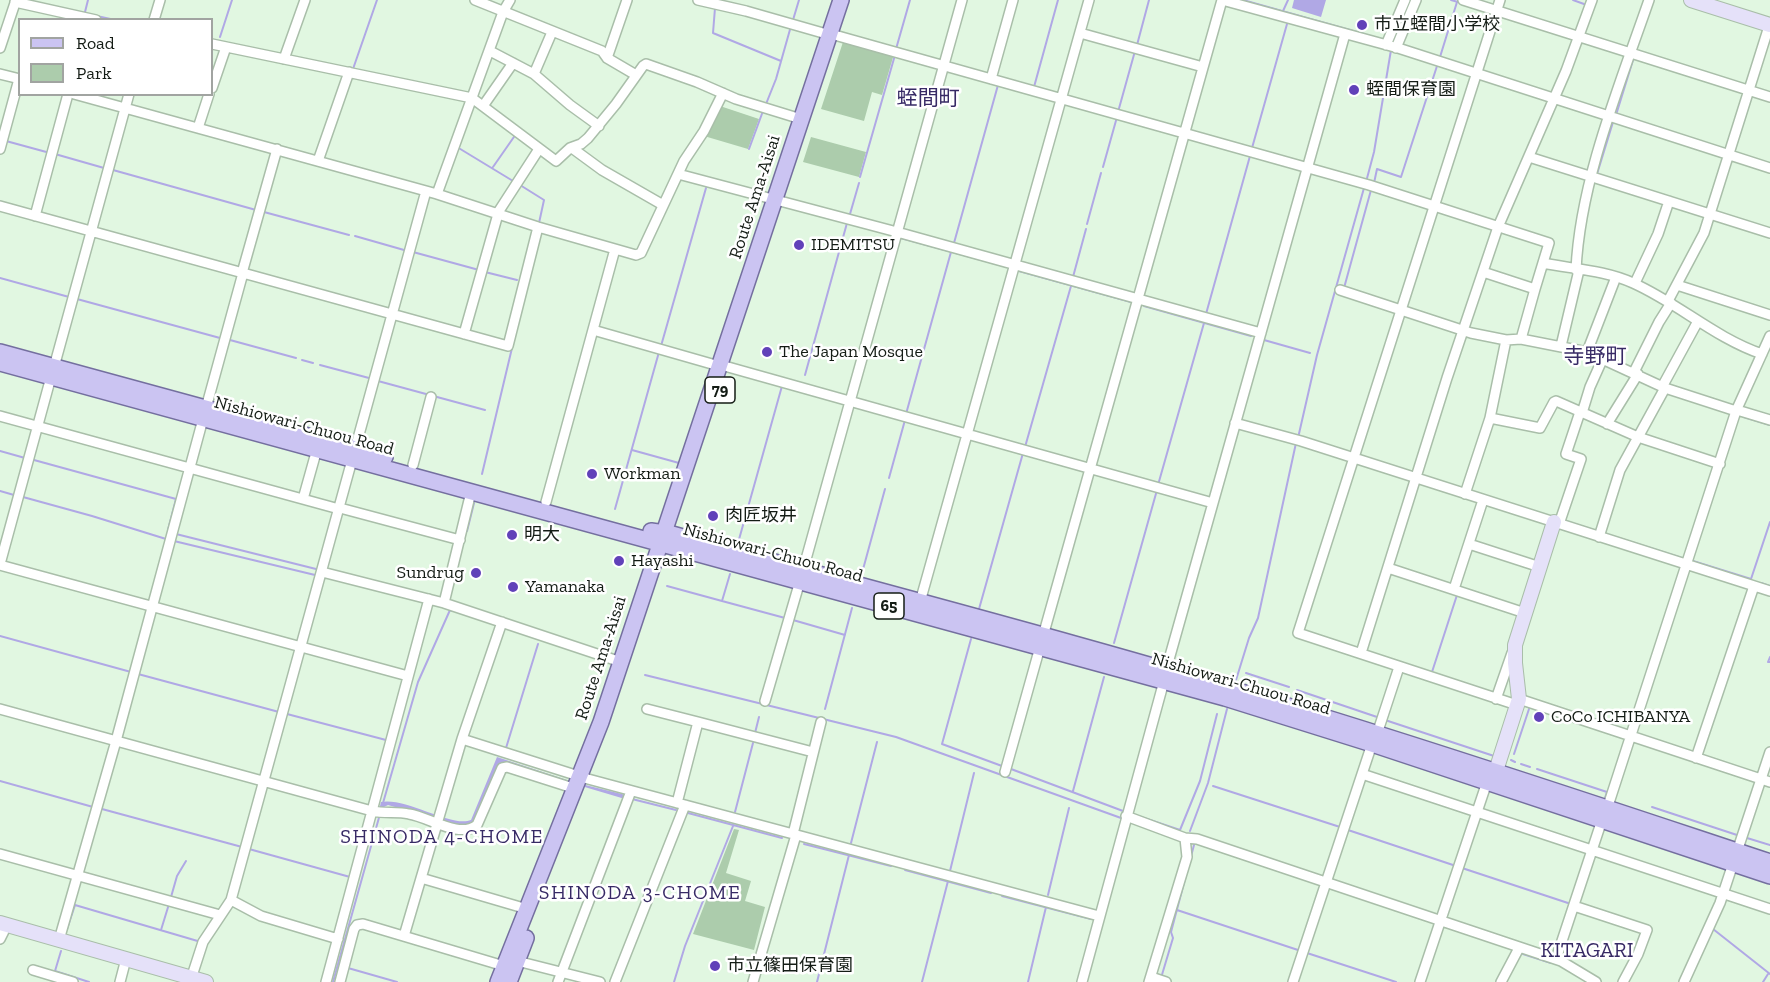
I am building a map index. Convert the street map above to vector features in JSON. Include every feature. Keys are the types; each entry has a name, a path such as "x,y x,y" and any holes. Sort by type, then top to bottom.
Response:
{"main road":[{"name":"Route Ama-Aisai","path":"509,982 511,963 527,909 606,732 666,539 834,35 841,0"},
{"name":"Route Ama-Aisai","path":"779,201 801,119 850,0"},
{"name":"Nishiowari-Chuou Road","path":"0,352 52,372"},
{"name":"Nishiowari-Chuou Road","path":"0,363 52,372 205,413 354,454 471,492 666,539 1165,676 1374,739 1604,814 1735,858 1770,876"},
{"name":"Nishiowari-Chuou Road","path":"205,413 317,449 413,465 546,502 666,539"},
{"name":"Route Ama-Aisai","path":"498,982 511,963 581,785 621,662 666,539"},
{"name":"Nishiowari-Chuou Road","path":"801,575 920,602 1042,642"},
{"name":"Nishiowari-Chuou Road","path":"1735,858 1770,862"}],"street":[{"path":"155,18 160,0"},
{"path":"284,60 305,0"},
{"path":"476,0 602,51 608,58 636,75"},
{"path":"436,194 503,12 510,0"},
{"path":"608,58 627,0"},
{"path":"698,0 746,10 1364,184 1549,243 1521,339"},
{"path":"746,10 749,0"},
{"path":"765,701 962,0"},
{"path":"991,79 1013,0"},
{"path":"920,602 1089,0"},
{"path":"1005,772 1222,0 1391,46 1770,168"},
{"path":"1391,46 1404,0"},
{"path":"1391,46 1416,0"},
{"path":"1463,0 1770,97"},
{"path":"1500,0 1298,633 1496,699 1518,702 1631,736 1765,781"},
{"path":"1361,653 1498,227 1580,37 1592,0"},
{"path":"1561,346 1578,270 1582,216 1592,176 1649,0"},
{"path":"1608,424 1636,373 1653,332 1704,233 1770,24 1693,0"},
{"path":"0,48 16,1 88,18"},
{"path":"534,74 552,32"},
{"path":"1080,33 1203,67"},
{"path":"1082,982 1235,423 1345,34"},
{"path":"213,44 472,98 556,161 581,144 599,126 646,64 801,119"},
{"path":"213,85 226,47"},
{"path":"490,51 534,74 599,126"},
{"path":"483,106 513,63"},
{"path":"318,161 349,72"},
{"path":"0,74 18,79"},
{"path":"0,149 18,83"},
{"path":"82,96 426,191 538,228 636,255 641,253 684,161 704,131 723,93"},
{"path":"35,216 67,96"},
{"path":"128,96 0,564 408,676"},
{"path":"198,128 208,96"},
{"path":"572,148 602,170 663,205"},
{"path":"59,940 116,741 277,149"},
{"path":"464,334 497,214 539,149"},
{"path":"1528,157 1770,233"},
{"path":"678,174 897,231 1260,333"},
{"path":"190,980 203,942 231,900 426,191"},
{"path":"1635,284 1658,234 1668,201"},
{"path":"0,206 508,346 538,228"},
{"path":"546,502 615,249"},
{"path":"1543,263 1616,277 1635,284 1669,302 1739,346 1762,354"},
{"path":"1483,272 1535,289"},
{"path":"1587,352 1616,277"},
{"path":"1677,285 1770,315"},
{"path":"1340,290 1463,331 1587,352 1663,387 1770,420"},
{"path":"1599,537 1620,470 1698,321"},
{"path":"593,330 1213,503"},
{"path":"1556,959 1737,411 1770,336"},
{"path":"1465,494 1490,418 1506,340"},
{"path":"1496,699 1540,567 1581,459 1566,454 1603,358"},
{"path":"413,465 431,397"},
{"path":"1490,418 1540,428 1556,401 1638,437 1720,464"},
{"path":"0,416 460,540"},
{"path":"1235,423 1297,440 1770,591"},
{"path":"303,499 317,449"},
{"path":"444,603 471,492"},
{"path":"1455,589 1483,500"},
{"path":"1469,544 1540,567"},
{"path":"1388,568 1525,613"},
{"path":"322,572 444,603 621,662"},
{"path":"1696,758 1754,586"},
{"path":"326,982 377,812 408,676 429,599"},
{"path":"404,936 462,739 502,622"},
{"path":"1420,982 1477,812 1518,702 1515,645"},
{"path":"1293,982 1399,667"},
{"path":"0,709 377,812 400,812 438,819 462,830 471,830 477,825 502,768 507,767 581,785 632,791 1099,916"},
{"path":"647,709 813,752"},
{"path":"615,982 681,804 698,722"},
{"path":"753,982 794,835 821,722"},
{"path":"462,739 581,785"},
{"path":"1684,982 1723,893 1765,781 1770,752"},
{"path":"1362,774 1770,909"},
{"path":"559,977 632,791"},
{"path":"1126,816 1185,838 1197,839 1556,959 1596,982"},
{"path":"1167,982 1150,979 1187,857 1185,838"},
{"path":"0,854 220,915"},
{"path":"421,879 527,909"},
{"path":"231,900 261,916 338,939"},
{"path":"1574,906 1647,930 1638,954 1623,982"},
{"path":"0,939 3,924 190,980 206,982"},
{"path":"339,982 354,929 357,925 363,924 559,977 600,982"},
{"path":"1501,982 1519,948"},
{"path":"120,982 126,959"},
{"path":"33,970 73,982"}],"green space":[{"path":"843,42 894,54 882,95 872,92 864,121 821,109"},
{"path":"720,106 759,119 748,149 704,136"},
{"path":"811,137 866,152 859,177 803,162"},
{"path":"734,829 739,830 726,873 751,881 745,901 765,907 754,950 693,934"}],"shaded area":[{"path":"1294,0 1326,0 1321,17 1292,8"},
{"path":"497,757 573,782 626,795 625,799 504,763 498,767 477,820 464,827 388,805 382,811 379,810 381,802 391,802 452,820 471,820"}],"waterway":[{"path":"85,12 88,0"},
{"path":"220,37 232,0"},
{"path":"353,69 377,0"},
{"path":"793,20 799,0"},
{"path":"896,49 910,0"},
{"path":"1034,87 1058,0"},
{"path":"1137,45 1149,0"},
{"path":"1243,0 1364,34"},
{"path":"1283,11 1288,0"},
{"path":"1392,44 1411,0"},
{"path":"1451,0 1458,2"},
{"path":"1573,0 1584,4"},
{"path":"1440,57 1457,2"},
{"path":"715,8 713,33 781,61"},
{"path":"65,9 106,18"},
{"path":"1252,148 1287,24"},
{"path":"766,104 776,79 791,26"},
{"path":"1366,182 1374,152 1391,50"},
{"path":"1118,112 1135,51"},
{"path":"860,177 895,55"},
{"path":"1616,115 1633,60"},
{"path":"1374,183 1377,169 1401,177 1437,66"},
{"path":"954,243 998,85"},
{"path":"1734,152 1752,95"},
{"path":"749,149 763,111"},
{"path":"195,122 198,114"},
{"path":"1103,167 1117,117"},
{"path":"1597,174 1613,122"},
{"path":"493,167 516,134"},
{"path":"6,141 50,153"},
{"path":"457,147 513,181"},
{"path":"55,154 104,168"},
{"path":"1206,314 1250,156"},
{"path":"113,170 256,210"},
{"path":"1087,224 1101,173"},
{"path":"850,214 859,183"},
{"path":"520,185 544,200 539,223 541,224"},
{"path":"661,346 706,188"},
{"path":"1298,438 1317,355 1364,188"},
{"path":"1344,288 1371,190"},
{"path":"264,212 349,235"},
{"path":"805,375 847,223 850,224"},
{"path":"1073,277 1086,229"},
{"path":"355,236 404,250"},
{"path":"901,238 1007,267"},
{"path":"413,252 479,270"},
{"path":"906,414 951,252"},
{"path":"1019,271 1131,302"},
{"path":"485,272 517,280"},
{"path":"0,278 69,297"},
{"path":"1025,447 1071,286"},
{"path":"77,299 220,338"},
{"path":"1144,306 1251,336"},
{"path":"1158,485 1204,323"},
{"path":"230,340 296,358"},
{"path":"1264,340 1310,353"},
{"path":"482,474 512,348"},
{"path":"615,509 659,352"},
{"path":"302,360 313,363"},
{"path":"320,365 369,378"},
{"path":"378,381 485,410"},
{"path":"738,543 782,386 784,387"},
{"path":"1744,417 1770,425"},
{"path":"889,478 905,420"},
{"path":"1236,680 1258,618 1296,443"},
{"path":"632,450 679,463"},
{"path":"0,451 25,458"},
{"path":"979,609 1023,453"},
{"path":"34,460 176,499 168,530"},
{"path":"862,573 885,489"},
{"path":"1114,643 1157,490"},
{"path":"0,491 14,495"},
{"path":"23,497 166,539"},
{"path":"467,531 474,503"},
{"path":"1565,521 1597,531"},
{"path":"1693,561 1751,579 1770,522"},
{"path":"1603,533 1685,559"},
{"path":"176,534 316,569"},
{"path":"174,541 315,575"},
{"path":"667,586 722,601 730,574"},
{"path":"1761,583 1770,586"},
{"path":"1432,672 1457,595"},
{"path":"722,601 785,618"},
{"path":"825,709 852,608"},
{"path":"383,803 418,682 450,610 453,611"},
{"path":"793,620 845,635"},
{"path":"0,636 131,672"},
{"path":"971,639 942,744 1002,766"},
{"path":"506,748 538,644"},
{"path":"1770,657 1768,662 1770,662"},
{"path":"1246,673 1289,687"},
{"path":"138,674 279,712"},
{"path":"645,675 896,737 1121,818"},
{"path":"1073,791 1104,677"},
{"path":"1297,690 1380,718"},
{"path":"1514,754 1530,706"},
{"path":"1190,831 1208,783 1227,709"},
{"path":"287,714 386,740"},
{"path":"1135,815 1180,830 1200,781 1217,714"},
{"path":"755,733 759,717"},
{"path":"1385,720 1494,756"},
{"path":"851,843 877,742"},
{"path":"735,812 753,743"},
{"path":"1511,760 1515,762"},
{"path":"1521,764 1530,767"},
{"path":"1011,769 1123,811"},
{"path":"1537,769 1610,793"},
{"path":"950,871 974,773"},
{"path":"0,781 93,807"},
{"path":"1213,786 1340,827"},
{"path":"1605,798 1607,792"},
{"path":"632,799 676,810"},
{"path":"1652,807 1737,835"},
{"path":"1048,895 1069,808"},
{"path":"102,809 242,847"},
{"path":"688,813 782,838"},
{"path":"333,982 380,814"},
{"path":"674,982 685,946 733,826"},
{"path":"1348,830 1456,866"},
{"path":"1747,838 1770,845"},
{"path":"804,844 891,866"},
{"path":"1161,978 1173,938 1171,932 1194,845"},
{"path":"249,849 350,877"},
{"path":"817,982 849,855"},
{"path":"171,897 177,876 186,861"},
{"path":"1462,868 1571,904"},
{"path":"905,870 991,893"},
{"path":"922,982 948,881"},
{"path":"1002,896 1091,919"},
{"path":"161,930 169,904"},
{"path":"67,929 75,905 201,942"},
{"path":"1028,982 1046,907"},
{"path":"1177,910 1301,951"},
{"path":"1713,929 1770,974"},
{"path":"55,971 61,951"},
{"path":"1307,953 1396,982"},
{"path":"1523,954 1551,963"},
{"path":"348,968 397,982"},
{"path":"55,971 89,982"},
{"path":"1763,982 1768,974"}],"place":[{"name":"市立蛭間小学校","path":"1362,25"},
{"name":"蛭間保育園","path":"1354,90"},
{"name":"IDEMITSU","path":"799,245"},
{"name":"The Japan Mosque","path":"767,352"},
{"name":"Workman","path":"592,474"},
{"name":"肉匠坂井","path":"713,516"},
{"name":"明大","path":"512,535"},
{"name":"Hayashi","path":"619,561"},
{"name":"Sundrug","path":"476,573"},
{"name":"Yamanaka","path":"513,587"},
{"name":"CoCo ICHIBANYA","path":"1539,717"},
{"name":"市立篠田保育園","path":"715,966"}],"district":[{"name":"蛭間町","path":"928,99"},
{"name":"寺野町","path":"1595,357"},
{"name":"SHINODA 4-CHOME","path":"442,837"},
{"name":"SHINODA 3-CHOME","path":"640,893"},
{"name":"KITAGARI","path":"1587,951"}]}
